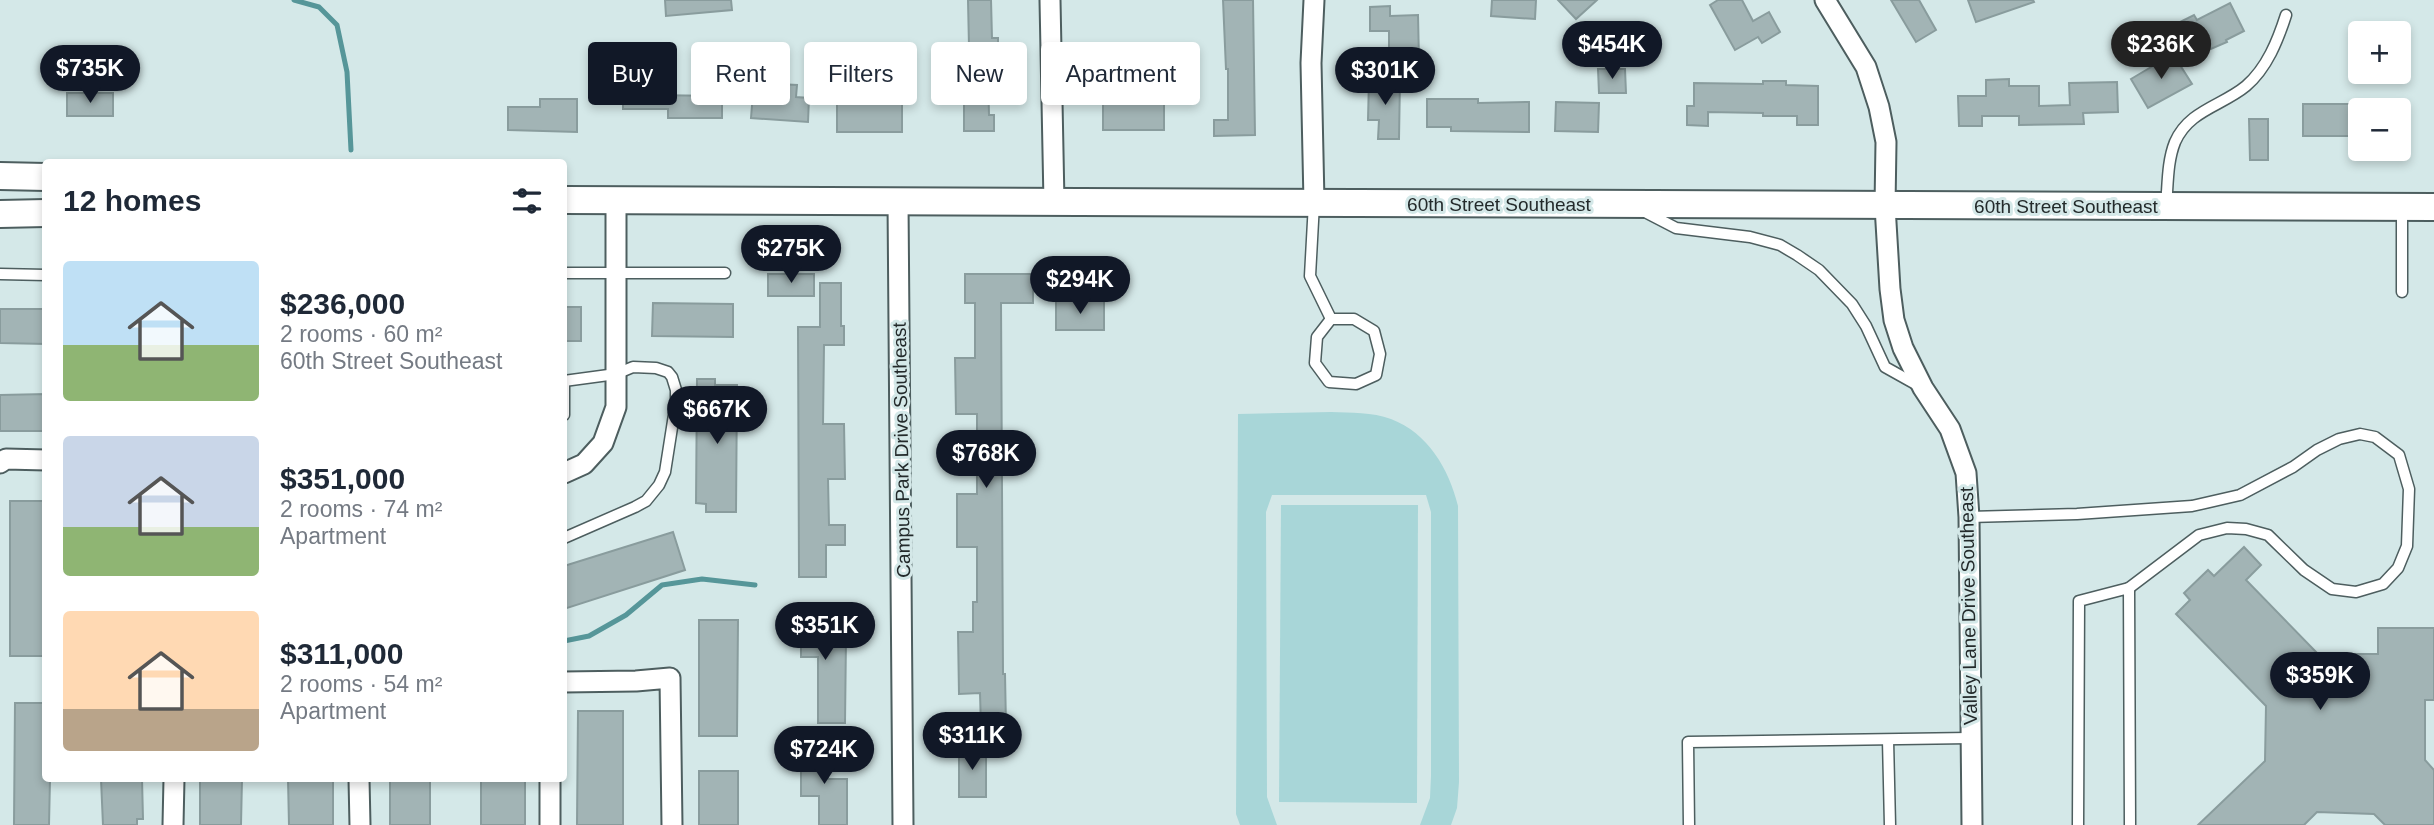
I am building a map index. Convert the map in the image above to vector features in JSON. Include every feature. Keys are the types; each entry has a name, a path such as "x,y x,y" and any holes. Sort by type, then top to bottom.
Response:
{"main road":[{"path":"0,176 42,177"},
{"name":"60th Street Southeast","path":"567,200 2434,207"},
{"path":"0,214 42,214"}],"street":[{"path":"1050,0 1054,202"},
{"path":"1314,0 1311,63 1314,202"},
{"name":"Valley Lane Drive Southeast","path":"1825,0 1866,67 1880,107 1886,142 1885,206 1889,289 1894,320 1903,348 1923,388 1950,429 1966,473 1969,517 1972,825"},
{"path":"567,471 584,464 603,443 616,407 616,201"},
{"name":"Campus Park Drive Southeast","path":"898,201 903,825"},
{"path":"0,463 6,459 42,460"},
{"path":"567,682 670,678 672,825"},
{"path":"173,825 174,782"},
{"path":"359,782 360,825"},
{"path":"550,825 551,782"}],"lane":[{"path":"2166,207 2169,161 2176,140 2192,117 2247,85 2266,62 2286,15"},
{"path":"1314,202 1310,276 1331,319"},
{"path":"1631,204 1676,228 1750,237 1780,246 1797,255 1819,270 1852,304 1866,326 1885,367 1923,388"},
{"path":"2402,207 2402,292"},
{"path":"567,273 724,272"},
{"path":"0,274 42,275"},
{"path":"1331,319 1354,319 1374,331 1380,354 1376,375 1356,384 1329,382 1315,363 1317,337 1331,319"},
{"path":"567,381 616,374 633,367 656,368 673,377 676,390 665,472 659,485 646,501 567,537"},
{"path":"1969,517 2077,514 2192,506 2240,495 2293,467 2317,450 2339,439 2360,434 2375,438 2399,455 2409,489 2410,521 2407,546 2398,568 2383,584 2370,590 2356,592 2332,589 2304,570 2268,535 2246,529 2227,528 2199,535 2129,588 2079,601 2078,825"},
{"path":"2129,588 2130,825"},
{"path":"1689,825 1688,742 1970,738"},
{"path":"1888,740 1890,825"}],"shaded area":[{"path":"1331,412 1376,415 1404,425 1416,433 1435,454 1454,492 1458,506 1459,782 1457,808 1451,825 1420,825 1430,798 1431,776 1431,512 1426,495 1272,495 1266,512 1267,797 1277,825 1240,825 1236,814 1238,414"},
{"path":"1281,505 1418,505 1417,803 1279,802"}],"building":[{"path":"665,0 731,0 732,10 666,16"},
{"path":"968,0 991,0 992,38 998,38 998,42 969,42"},
{"path":"1223,0 1253,0 1255,135 1214,136 1214,120 1228,120 1228,69"},
{"path":"1492,0 1536,0 1535,19 1491,16"},
{"path":"1558,0 1597,0 1576,19"},
{"path":"1718,0 1742,0 1753,21 1769,12 1780,32 1762,43 1758,37 1735,50 1710,5"},
{"path":"1891,0 1919,0 1936,30 1916,42"},
{"path":"1968,0 2033,0 2034,2 1976,22"},
{"path":"2230,3 2244,31 2226,40 2227,42 2190,58 2176,31 2182,28 2180,22 2194,15 2197,20"},
{"path":"1390,6 1390,16 1418,15 1419,61 1389,61 1389,31 1370,31 1370,7"},
{"path":"2173,54 2192,84 2148,108 2131,79"},
{"path":"1598,69 1625,69 1626,93 1599,93"},
{"path":"1369,79 1400,79 1399,139 1378,139 1379,120 1368,120"},
{"path":"2009,79 2009,86 2039,86 2039,106 2070,105 2069,83 2117,82 2118,112 2083,113 2084,124 2019,125 2019,116 1982,116 1982,126 1959,126 1958,96 1986,96 1986,80"},
{"path":"1763,81 1818,86 1818,125 1797,125 1797,116 1708,112 1708,126 1687,125 1687,106 1694,106 1694,83 1763,84"},
{"path":"790,85 797,85 796,97 804,98 804,105 809,105 808,122 751,118 752,105 790,105"},
{"path":"67,93 113,93 113,116 67,116"},
{"path":"677,95 691,96 691,105 722,105 722,118 668,118 668,109 623,109 623,105 677,105"},
{"path":"540,99 577,99 577,132 508,130 508,107 540,107"},
{"path":"1427,99 1478,99 1478,103 1529,102 1529,132 1451,131 1451,127 1427,127"},
{"path":"1556,102 1599,103 1598,132 1555,131"},
{"path":"2303,104 2348,104 2348,136 2303,136"},
{"path":"837,105 902,105 902,132 837,132"},
{"path":"964,105 989,105 989,115 994,115 994,131 964,131"},
{"path":"1103,105 1164,105 1164,130 1103,130"},
{"path":"2249,119 2268,119 2268,160 2250,160"},
{"path":"768,274 814,274 814,296 768,296"},
{"path":"965,274 1033,274 1033,303 1001,303 1003,674 1006,726 981,727 980,693 959,694 958,632 973,632 973,602 977,602 977,547 957,547 957,494 977,494 977,414 956,414 955,358 975,358 975,303 965,303"},
{"path":"820,283 841,283 844,345 824,345 823,424 844,424 845,479 828,479 829,525 845,525 845,545 826,545 826,577 799,577 798,327 820,327"},
{"path":"1056,301 1104,301 1104,330 1056,330"},
{"path":"653,303 733,304 733,337 652,336"},
{"path":"567,307 581,307 581,341 567,341"},
{"path":"0,309 42,309 42,344 0,343"},
{"path":"697,379 715,379 715,385 737,385 736,512 706,512 706,504 696,503"},
{"path":"42,394 42,431 0,431 0,395"},
{"path":"10,501 42,501 42,656 10,656"},
{"path":"673,532 685,570 567,608 567,565"},
{"path":"2244,547 2261,565 2246,580 2318,654 2378,654 2378,628 2434,628 2434,700 2425,700 2425,760 2434,770 2434,825 2385,825 2374,814 2317,812 2304,825 2198,825 2265,761 2266,706 2176,614 2190,600 2184,593 2208,570 2214,576"},
{"path":"801,605 829,605 829,637 846,637 845,723 818,723 818,657 801,657"},
{"path":"699,620 738,620 737,736 699,736"},
{"path":"15,703 42,703 42,782 50,782 49,825 14,825"},
{"path":"578,711 623,711 623,825 577,825"},
{"path":"801,746 828,747 828,779 847,779 847,825 819,825 819,796 801,796"},
{"path":"959,746 986,746 986,797 959,797"},
{"path":"699,771 738,771 738,825 699,825"},
{"path":"101,782 142,782 143,819 137,819 137,825 103,825"},
{"path":"200,782 242,782 241,825 200,825"},
{"path":"288,782 333,782 333,825 289,825"},
{"path":"390,782 430,782 430,825 390,825"},
{"path":"481,782 525,782 525,825 481,825"}],"waterway":[{"path":"294,0 319,7 337,25 347,72 351,150"},
{"path":"567,640 589,636 626,615 662,585 702,579 755,585"}]}
